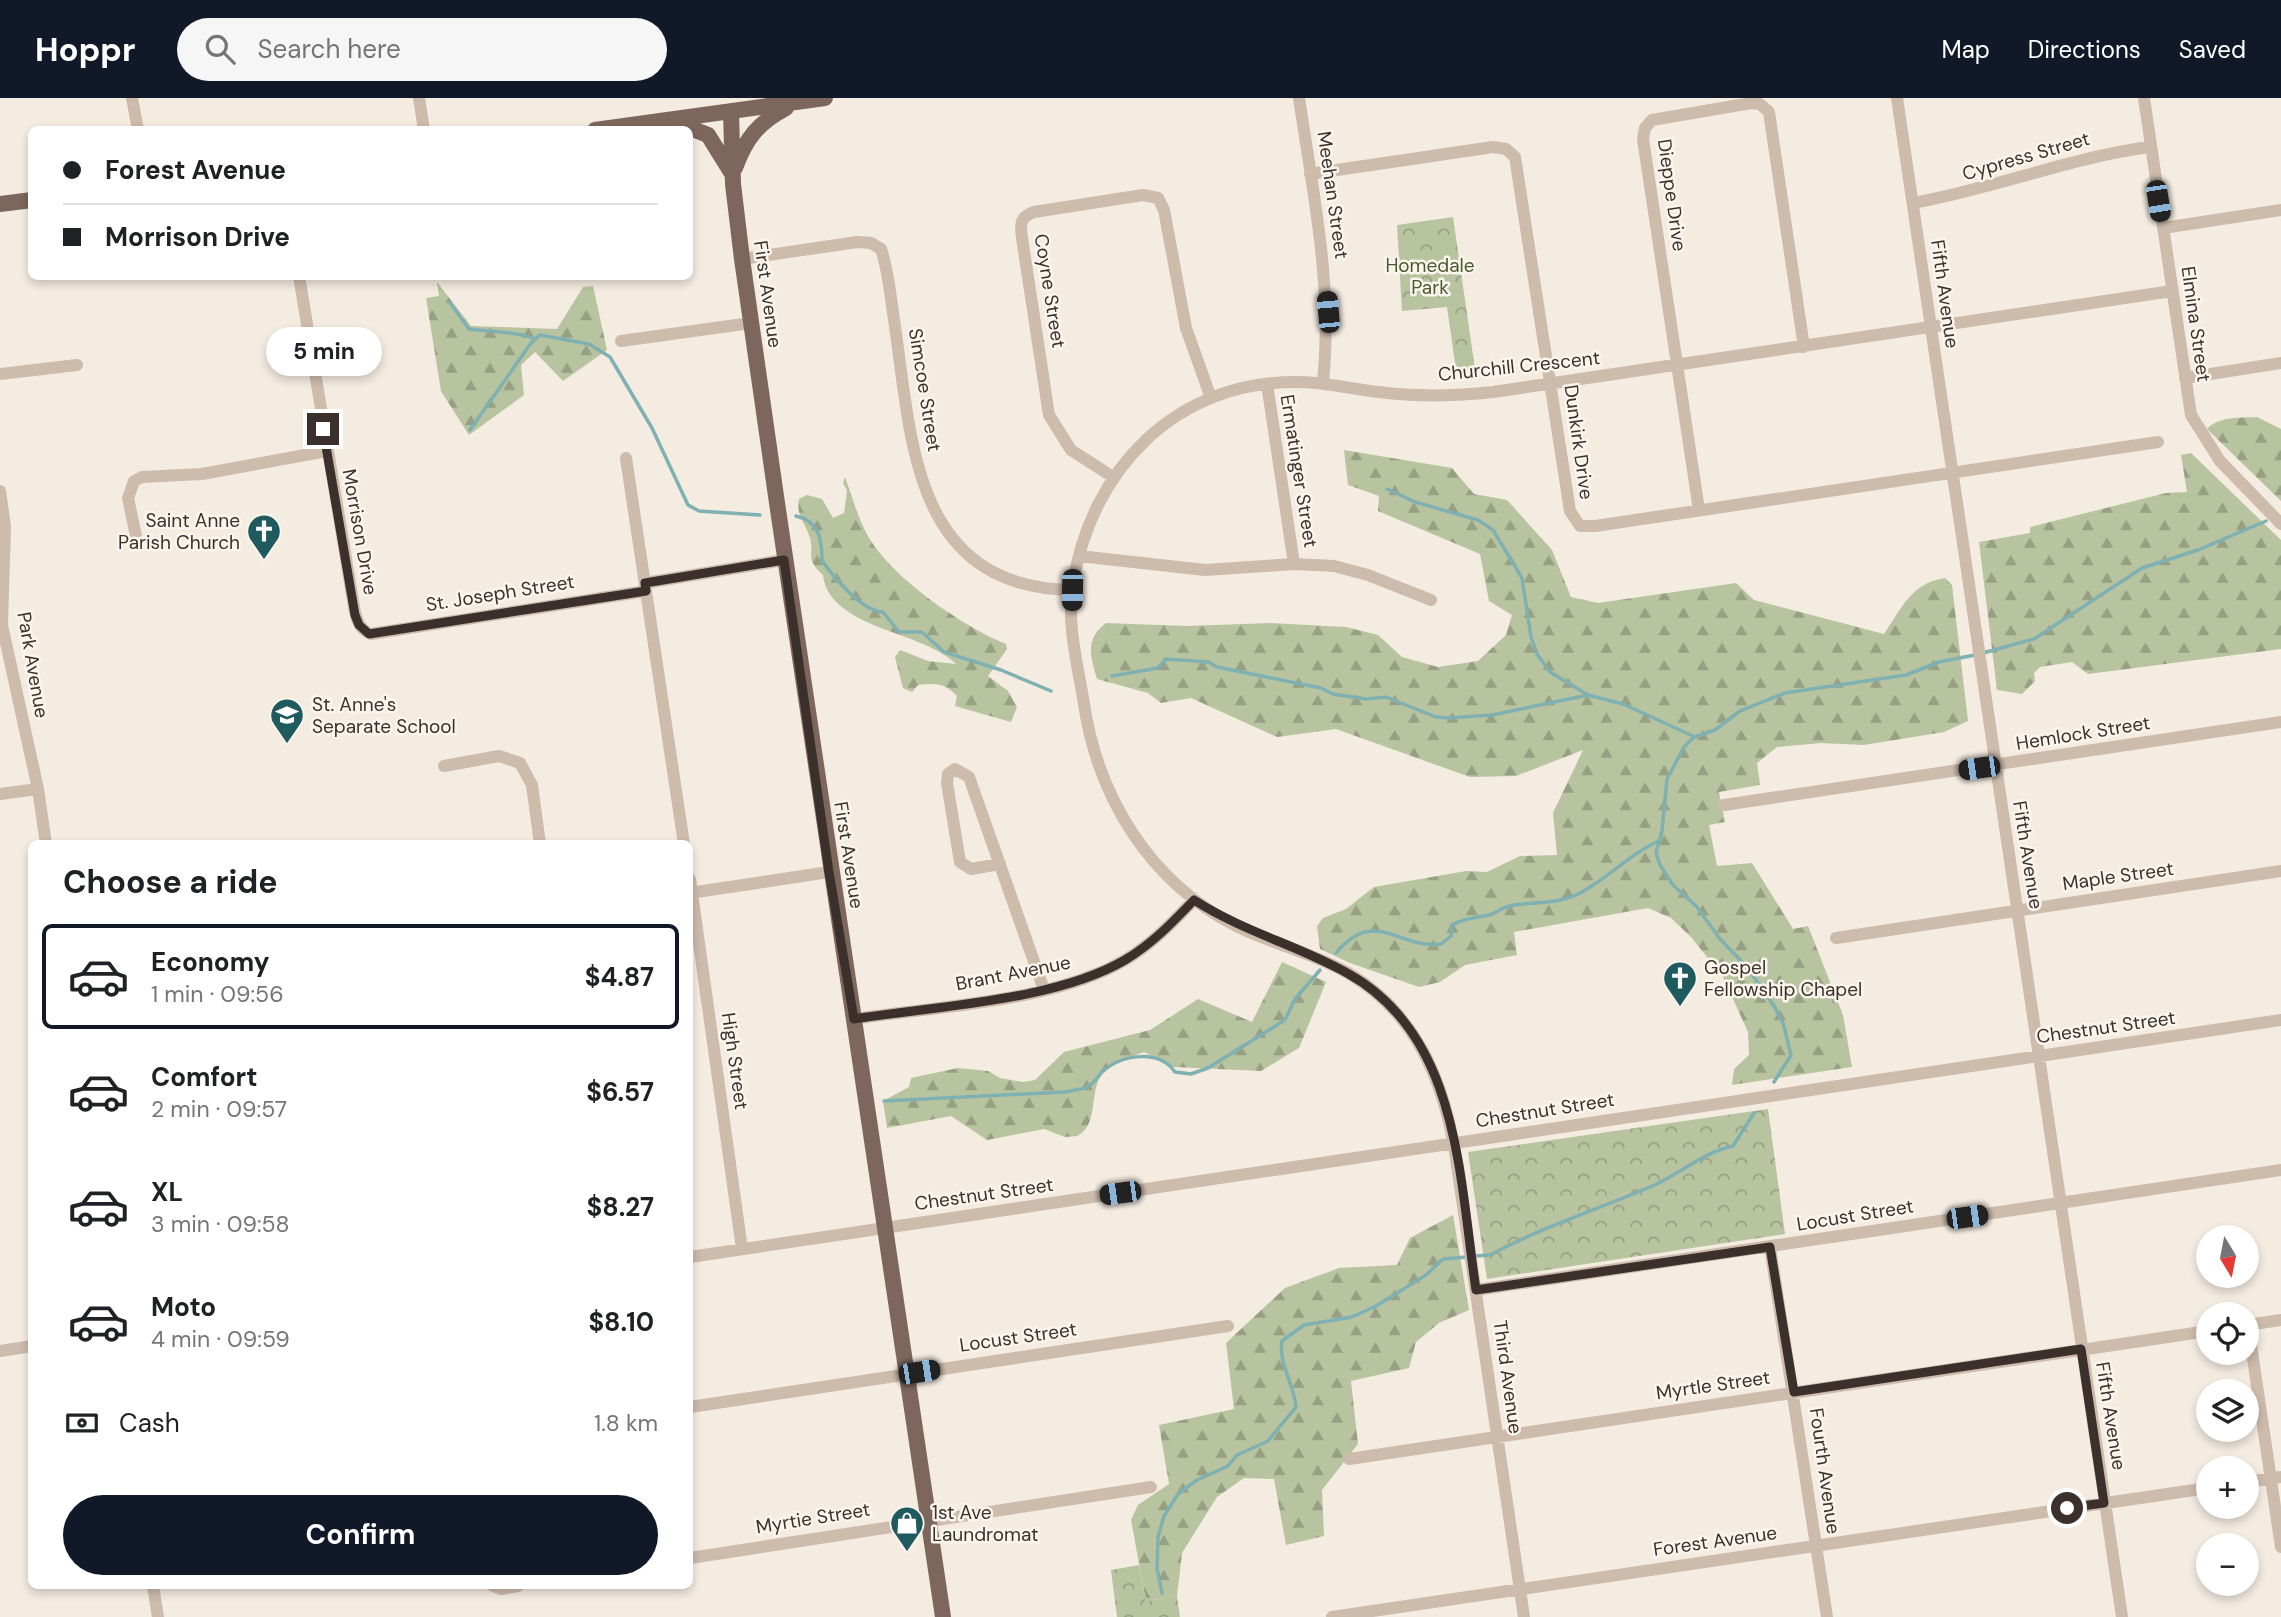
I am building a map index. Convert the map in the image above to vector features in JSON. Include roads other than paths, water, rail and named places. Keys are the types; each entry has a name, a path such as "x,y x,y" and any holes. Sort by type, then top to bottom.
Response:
{"main road":[{"path":"623,126 732,105 825,98"},
{"path":"733,174 752,131 767,118 799,102"},
{"name":"First Avenue","path":"732,105 733,174 742,259 784,560 943,1617"},
{"path":"664,120 682,126"},
{"path":"693,130 708,135 733,174"},
{"path":"0,204 28,200"}],"street":[{"path":"132,98 137,126"},
{"path":"419,98 424,126"},
{"path":"782,98 799,102"},
{"name":"Meehan Street","path":"1299,98 1328,312 1323,382"},
{"name":"Fifth Avenue","path":"1897,98 2122,1617"},
{"name":"Elmina Street","path":"2144,98 2149,147 2191,415 2204,440 2281,524"},
{"name":"Dieppe Drive","path":"1699,510 1643,133 1648,123 1656,118 1751,103 1765,107 1772,119 1804,347"},
{"name":"Dunkirk Drive","path":"1310,174 1493,147 1510,152 1518,166 1570,511 1577,524 1595,526 2158,442"},
{"name":"Cypress Street","path":"1913,203 1968,193 2088,156 2149,147"},
{"name":"Coyne Street","path":"1113,477 1071,450 1049,415 1022,238 1021,223 1026,216 1034,212 1138,195 1158,198 1164,210 1186,328 1211,398"},
{"path":"2163,228 2281,210"},
{"name":"Simcoe Street","path":"742,259 857,242 871,243 881,249 919,475 933,510 963,549 990,569 1028,584 1072,590"},
{"name":"Morrison Drive","path":"300,280 354,607 361,627"},
{"name":"Churchill Crescent","path":"1454,1143 1446,1103 1433,1068 1417,1039 1391,1008 1349,974 1237,926 1194,900 1167,877 1138,843 1102,777 1087,729 1072,625 1072,590 1085,530 1113,477 1152,433 1211,398 1267,384 1323,382 1379,393 1431,396 1493,392 2172,291"},
{"path":"621,341 751,323"},
{"path":"2185,378 2281,363"},
{"path":"0,374 77,365"},
{"name":"Ermatinger Street","path":"1267,384 1294,564"},
{"path":"136,537 128,498 134,481 142,477 202,474 327,451"},
{"path":"626,458 683,840"},
{"name":"Park Avenue","path":"0,491 5,526 2,625 38,789 45,840"},
{"path":"1079,556 1205,570 1294,564 1352,569 1431,600"},
{"name":"St. Joseph Street","path":"361,627 371,634 784,560"},
{"name":"Hemlock Street","path":"1724,805 2281,722"},
{"path":"444,766 499,756 520,763 532,785 539,840"},
{"path":"1000,864 971,869 960,862 947,783 948,774 955,769 969,777 1000,864 1044,990"},
{"path":"0,794 38,789"},
{"name":"Maple Street","path":"1836,938 2281,871"},
{"path":"693,888 829,872"},
{"name":"Brant Avenue","path":"854,1019 1069,985 1125,960 1174,922 1194,900"},
{"name":"High Street","path":"693,909 742,1249"},
{"name":"Chestnut Street","path":"693,1257 2281,1020"},
{"name":"Third Avenue","path":"1454,1143 1524,1617"},
{"name":"Locust Street","path":"1476,1290 2281,1170"},
{"name":"Fourth Avenue","path":"1770,1247 1827,1617"},
{"path":"2259,1323 2281,1320"},
{"name":"Locust Street","path":"693,1407 1228,1326"},
{"name":"Myrtle Street","path":"1349,1459 2196,1333"},
{"path":"0,1351 28,1347"},
{"path":"2255,1365 2276,1478 2281,1547"},
{"name":"Myrtie Street","path":"693,1558 928,1519 1151,1487"},
{"name":"Forest Avenue","path":"1332,1617 2196,1490"},
{"path":"153,1589 158,1617"}],"waterway":[{"path":"450,303 469,329 511,333 536,339"},
{"path":"470,430 531,343 540,335 589,344 610,357 652,428 688,505 699,511 760,515"},
{"path":"1387,489 1415,502 1478,520 1493,530 1522,578 1531,637 1537,654 1550,672 1588,695 1623,704 1693,736"},
{"path":"796,516 810,522 818,532 822,560 840,583 866,606 883,612 899,632 922,632 944,652 1001,670 1051,691"},
{"path":"1983,653 2034,639 2142,568 2198,550 2266,521"},
{"path":"1774,1082 1791,1055 1783,1023 1747,967 1720,939 1697,907 1673,885 1660,865 1656,853 1662,831 1667,779 1684,747 1694,737 1715,730 1740,711 1785,693 1906,675 1939,662 1975,655"},
{"path":"1112,676 1158,668 1166,659 1208,662 1217,667 1321,688 1333,694 1366,699 1386,697 1436,717 1449,718 1492,715 1588,695"},
{"path":"1336,953 1350,939 1376,931 1426,944 1441,944 1451,936 1452,925 1461,921 1489,915 1509,906 1553,901 1578,894 1659,841"},
{"path":"884,1101 1065,1092 1087,1087 1102,1072 1120,1061 1140,1057 1160,1060 1175,1072 1191,1074 1208,1068 1285,1020 1295,999 1320,970"},
{"path":"1475,1256 1490,1255 1549,1227 1650,1187 1700,1159 1733,1146 1754,1113"},
{"path":"1162,1593 1157,1568 1158,1537 1164,1516 1178,1494 1197,1480 1228,1466 1237,1455 1268,1441 1296,1407 1282,1357 1282,1341 1304,1325 1352,1317 1376,1306 1426,1275 1443,1259 1467,1257"}],"place":[{"name":"Saint Anne Parish Church","path":"264,561"},
{"name":"St. Anne's Separate School","path":"287,745"},
{"name":"Gospel Fellowship Chapel","path":"1680,1008"},
{"name":"1st Ave Laundromat","path":"907,1553"}],"park label":[{"name":"Homedale Park","path":"1430,276"}]}
